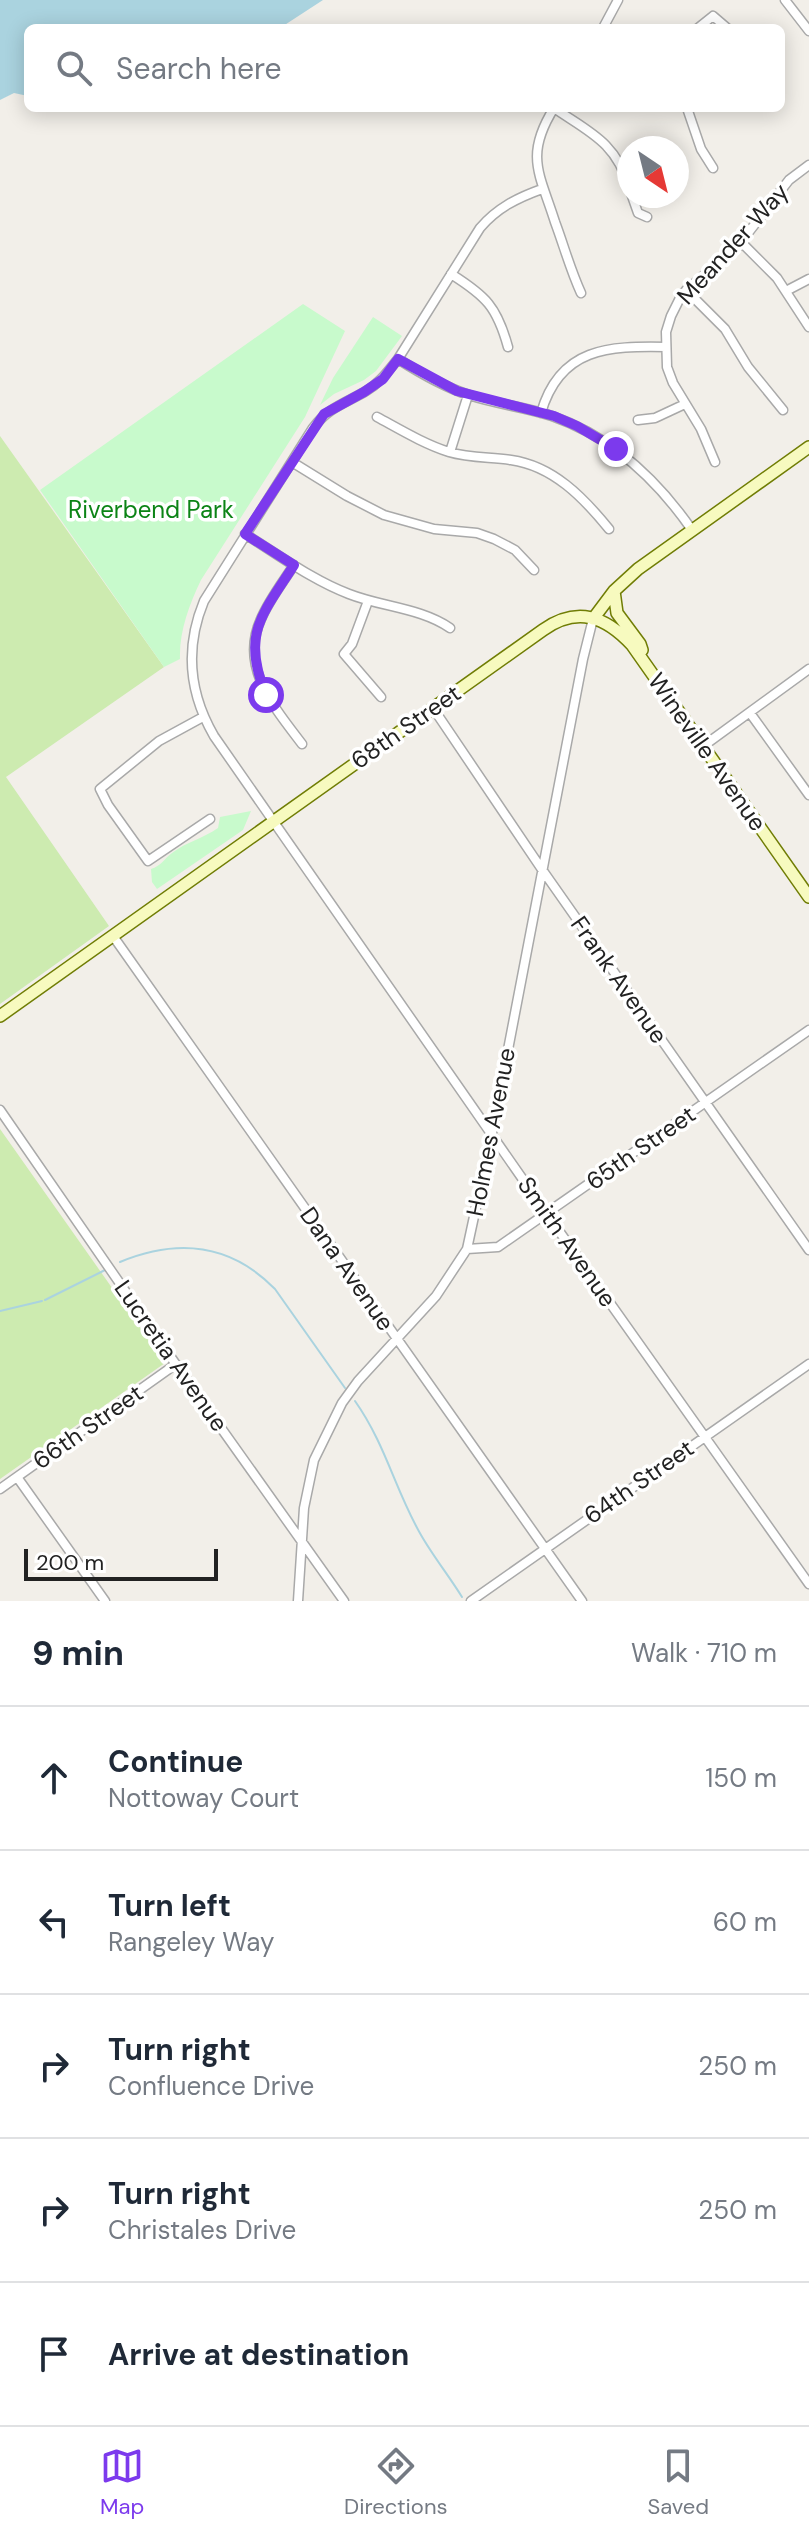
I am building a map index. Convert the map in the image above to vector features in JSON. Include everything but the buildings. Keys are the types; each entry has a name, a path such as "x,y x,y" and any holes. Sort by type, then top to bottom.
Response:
{"street":[{"path":"605,24 618,0"},
{"path":"785,0 809,31"},
{"path":"703,24 713,16 722,24"},
{"path":"552,112 539,136 537,164 542,189 581,293"},
{"path":"560,112 599,138 617,158"},
{"path":"688,112 701,149 713,168"},
{"name":"Meander Way","path":"715,462 667,367 666,332 671,316 686,290 741,242 789,180 809,165"},
{"name":"Smith Avenue","path":"542,189 517,199 490,216 383,379 324,414 207,595 196,623 191,663 194,686 203,717 273,821 809,1584"},
{"path":"636,208 638,213 647,217"},
{"path":"741,242 767,266 809,327"},
{"path":"451,274 474,289 492,308 500,319 508,347"},
{"path":"786,291 809,279"},
{"path":"686,290 725,329 748,367 783,410"},
{"path":"541,413 565,370 587,356 615,347 666,347"},
{"path":"398,359 468,395 541,413 588,431 634,462 663,491 692,530"},
{"path":"450,452 468,395"},
{"path":"638,420 655,418 685,404"},
{"path":"377,417 417,439 450,452 515,461 543,470 579,495 609,529"},
{"path":"593,619 614,591 638,569 809,447"},
{"path":"292,462 384,515 434,529 477,533 494,539 515,550 534,570"},
{"path":"245,534 335,588 368,601 427,615 450,628"},
{"path":"294,565 260,619 254,655 266,695 302,744"},
{"path":"614,591 617,613 640,644 644,661"},
{"path":"368,601 352,644 344,654 381,697"},
{"name":"68th Street","path":"0,1016 556,621 572,615 593,619"},
{"name":"Wineville Avenue","path":"593,619 622,635 644,661 809,897"},
{"name":"Holmes Avenue","path":"298,1601 301,1541 314,1460 342,1403 358,1381 436,1296 467,1249 593,619"},
{"path":"702,747 809,669"},
{"name":"Frank Avenue","path":"433,708 541,868 809,1250"},
{"path":"750,713 809,795"},
{"path":"203,717 159,741 100,789 148,861 210,819"},
{"name":"Dana Avenue","path":"113,936 582,1601"},
{"name":"65th Street","path":"467,1249 498,1247 809,1030"},
{"name":"Lucretia Avenue","path":"0,1110 344,1601"},
{"name":"66th Street","path":"0,1489 176,1364"},
{"name":"64th Street","path":"473,1600 809,1364"},
{"path":"17,1477 105,1601"}],"green space":[{"name":"Riverbend Park","path":"303,304 345,331 305,417 201,580 186,619 180,659 164,667 40,490"},
{"path":"373,317 402,336 376,371 320,405 333,378"},
{"path":"0,436 164,667 6,777 109,926 0,1004"},
{"path":"251,811 243,830 157,889 152,882 151,869 177,849 218,828 220,817"},
{"path":"0,1129 165,1363 0,1479"}],"water":[{"path":"0,0 323,0 286,24 24,24 24,95 14,93 0,100"}],"waterway":[{"path":"120,1262 141,1254 183,1248 202,1249 240,1262 275,1289 345,1388"},
{"path":"45,1300 105,1270"},
{"path":"0,1311 42,1301"},
{"path":"355,1401 375,1434 421,1535 462,1597"}],"route":[{"path":"266,695 255,665 255,635 264,613 294,565 245,534 324,414 383,379 398,359 457,391 554,416 616,449"}]}
